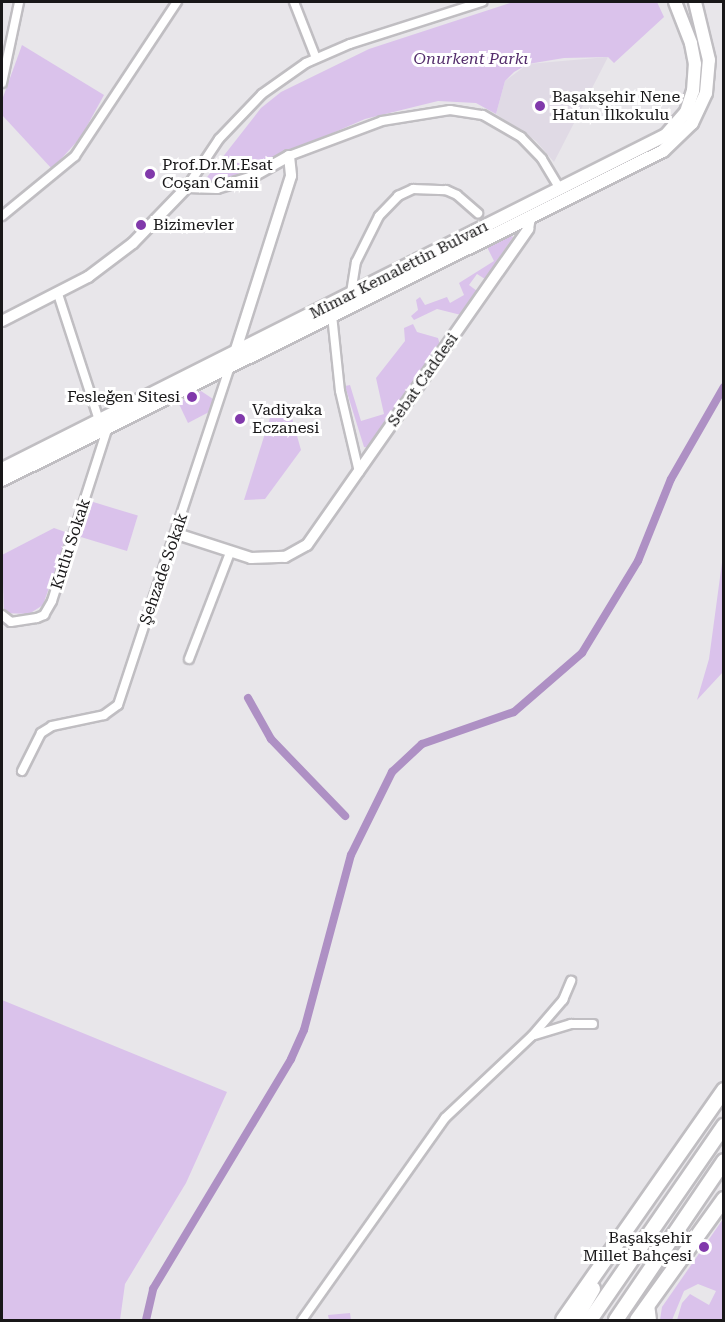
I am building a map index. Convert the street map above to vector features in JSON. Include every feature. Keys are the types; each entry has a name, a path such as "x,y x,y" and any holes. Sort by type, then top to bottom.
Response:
{"highway":[{"path":"563,1320 723,1090"},
{"path":"590,1320 723,1126"},
{"path":"616,1320 723,1161"},
{"path":"649,1304 723,1187"},
{"path":"637,1320 723,1199"},
{"path":"575,1320 633,1220"}],"main road":[{"name":"Mimar Kemalettin Bulvarı","path":"332,309 351,293 666,135 686,112 693,91 695,64 675,2"},
{"path":"2,480 104,424 332,309 530,218 663,151 693,123 706,93 710,60 695,2"},
{"path":"2,469 104,424"}],"street":[{"path":"2,83 19,2"},
{"path":"2,216 62,170 111,103 177,2"},
{"path":"294,2 316,58"},
{"path":"2,321 58,294 133,243 187,188 219,139 262,94 316,58 482,2"},
{"path":"187,188 217,188 250,178 289,156 382,121 450,110 483,115 521,137 542,159 560,189"},
{"path":"233,359 291,177 289,156"},
{"path":"351,293 356,262 379,216 398,196 413,189 446,190 457,195 478,213"},
{"name":"Sebat Caddesi","path":"230,553 262,559 285,557 312,540 528,229 530,218"},
{"path":"58,294 104,424"},
{"path":"332,309 340,391 359,472"},
{"name":"Şehzade Sokak","path":"22,771 34,741 52,726 104,715 118,705 177,534 233,359"},
{"name":"Kutlu Sokak","path":"2,615 11,622 19,622 44,615 63,572 104,424"},
{"path":"177,534 230,553 189,659"},
{"path":"302,1320 445,1118 532,1036 563,1000 571,981"},
{"path":"532,1036 571,1024 593,1024"},
{"path":"649,1304 651,1320"}],"shaded area":[{"name":"Başakşehir Nene Hatun İlkokulu","path":"608,57 554,162 536,141 496,114 505,81 528,64"}],"green space":[{"name":"Onurkent Parkı","path":"513,2 657,2 664,17 614,63 608,57 564,58 528,64 514,72 505,81 496,114 476,103 438,101 365,119 219,182 204,181 261,108 281,92 369,49"},
{"path":"22,45 104,95 81,137 52,169 2,115 2,100"},
{"path":"507,233 513,237 485,279 477,274 469,285 477,291 461,315 437,309 414,320 411,316 418,310 416,300 420,297 425,305 447,297 450,303 464,295 459,283 494,261 486,245"},
{"path":"413,324 417,332 438,338 440,345 369,448 364,447 345,386 350,385 361,421 384,414 376,378 405,341 404,328"},
{"path":"201,391 213,399 209,412 188,423 178,402"},
{"path":"288,404 301,450 265,499 244,500 274,405"},
{"path":"90,501 138,516 127,551 79,536"},
{"path":"54,528 68,533 43,605 29,614 4,613 2,555"},
{"path":"723,555 723,672 697,700 709,659"},
{"path":"2,1000 227,1092 186,1183 125,1284 120,1320 2,1320"},
{"path":"723,1219 723,1320 677,1320 682,1303 690,1294 709,1305 716,1291 698,1284 684,1291 672,1320 660,1320 662,1307"},
{"path":"350,1313 351,1320 329,1320 328,1315"}],"waterway":[{"path":"146,1320 153,1289 291,1059 304,1030 351,855 392,772 422,744 514,712 582,653 638,561 671,479 724,387"},
{"path":"248,698 271,739 345,816"}],"place":[{"name":"Başakşehir Nene Hatun İlkokulu","path":"540,106"},
{"name":"Prof.Dr.M.Esat Coşan Camii","path":"150,174"},
{"name":"Bizimevler","path":"141,225"},
{"name":"Fesleğen Sitesi","path":"192,397"},
{"name":"Vadiyaka Eczanesi","path":"240,419"},
{"name":"Başakşehir Millet Bahçesi","path":"704,1247"}]}
